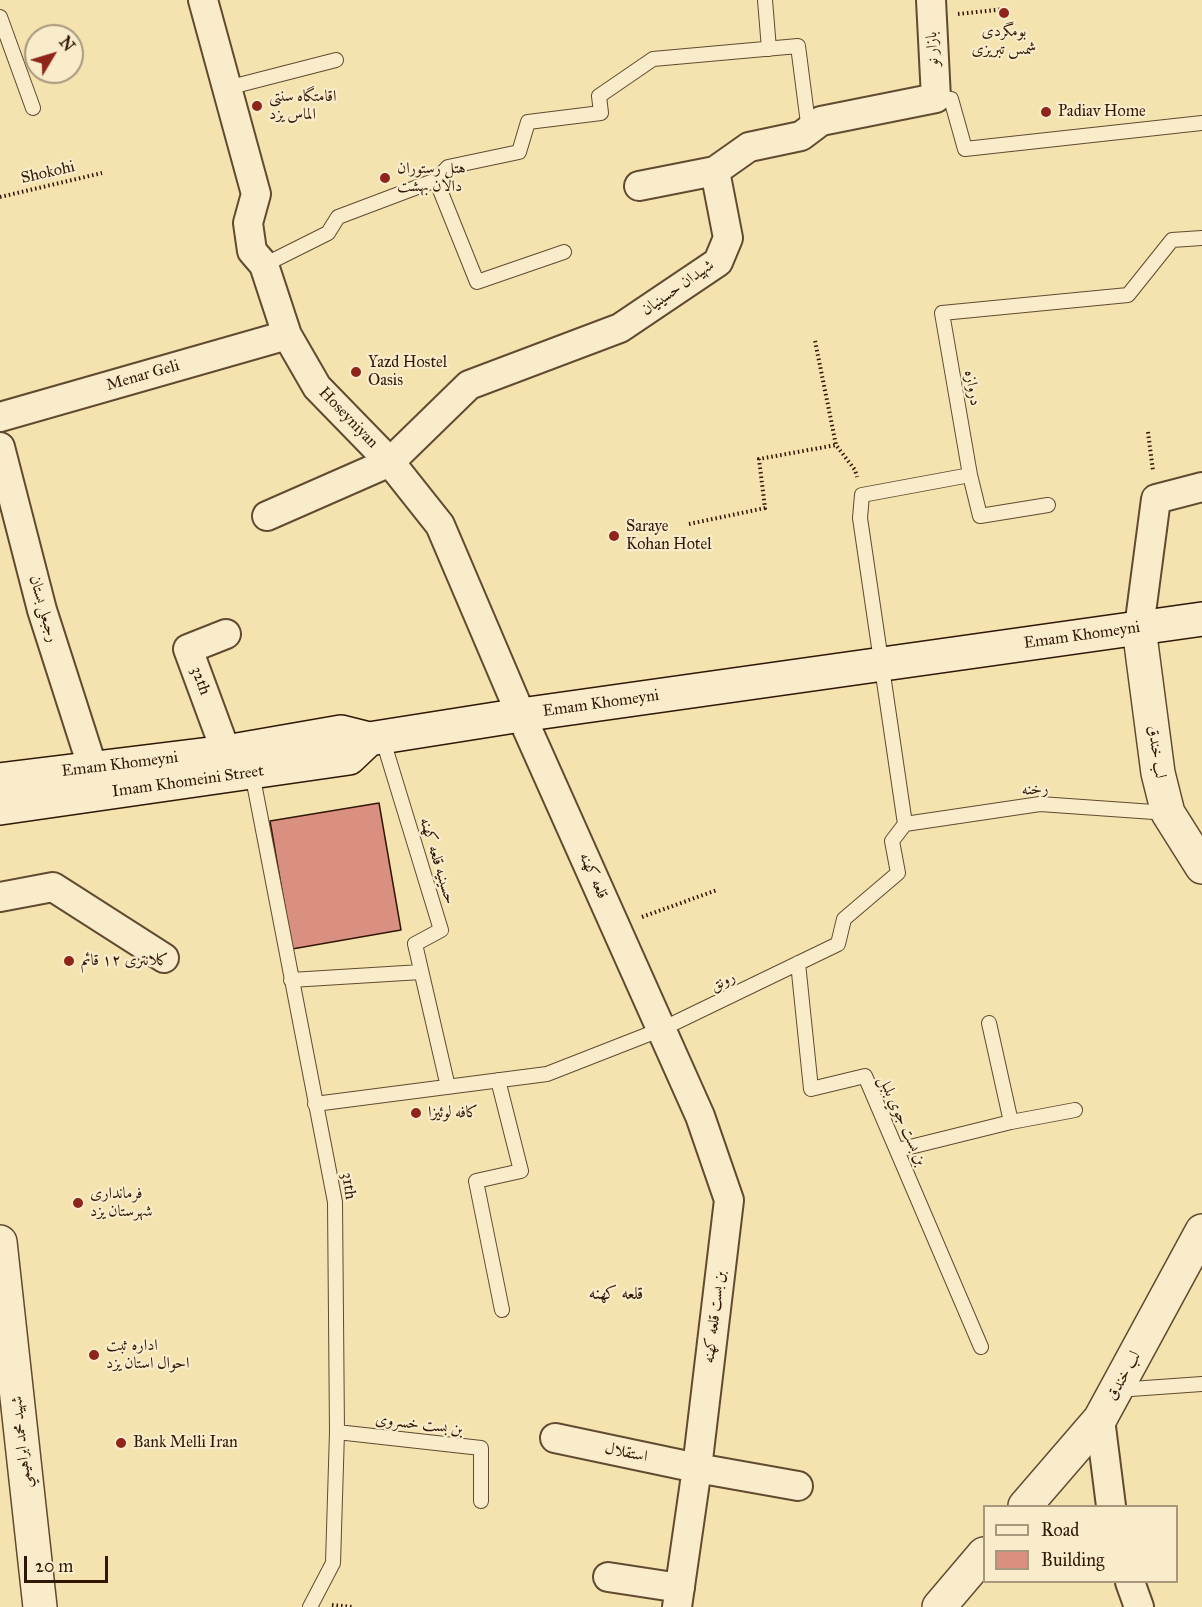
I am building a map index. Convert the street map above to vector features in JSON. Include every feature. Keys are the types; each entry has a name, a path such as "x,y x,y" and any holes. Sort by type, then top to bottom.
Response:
{"main road":[{"name":"Emam Khomeyni","path":"0,780 226,752 340,732 375,738 521,715 1202,619"},
{"name":"لب خندق","path":"1139,628 1158,773 1168,813 1202,867"},
{"name":"Imam Khomeini Street","path":"0,808 350,758 375,738"},
{"name":"لب خندق","path":"1026,1505 1100,1419 1118,1390 1202,1231"},
{"name":"شهيد محمد ابراهيمي","path":"0,1242 40,1607"},
{"path":"939,1607 983,1555"}],"street":[{"name":"Hoseyniyan","path":"203,0 256,194 248,223 252,251 264,265 286,334 317,387 390,462 440,525 521,715"},
{"name":"بازار نو","path":"931,9 936,98"},
{"path":"639,186 715,171 748,147 801,136 821,121 936,98"},
{"name":"شهیدان حسینیان","path":"390,462 469,385 620,328 718,262 728,238 715,171"},
{"name":"Menar Geli","path":"0,417 286,334"},
{"name":"رجبعلی بستان","path":"0,447 42,610 93,769"},
{"path":"267,516 390,462"},
{"path":"1139,628 1156,499 1202,487"},
{"name":"32th","path":"226,634 188,648 226,752"},
{"name":"قلعه کهنه","path":"521,715 664,1033"},
{"path":"0,897 53,887 164,958"},
{"name":"بن بست قلعه کهنه","path":"664,1033 700,1116 729,1200 679,1597"},
{"path":"1100,1419 1111,1505"},
{"name":"استقلال","path":"555,1438 697,1468 798,1486"},
{"path":"608,1577 679,1597"},
{"path":"1131,1583 1139,1607"}],"lane":[{"path":"765,0 769,49"},
{"path":"0,16 33,108"},
{"path":"264,265 328,233 338,217 436,180 448,167 519,152 528,122 601,113 598,96 653,59 798,46 809,131"},
{"path":"227,88 336,60"},
{"path":"936,98 951,99 965,149 1202,123"},
{"path":"436,180 477,282 564,252"},
{"name":"دروازه","path":"970,475 942,313 1128,295 1172,240 1202,238"},
{"path":"905,824 860,518 862,495 970,475 980,516 1048,504"},
{"name":"حسينيه قلعه کهنه","path":"375,738 441,930 415,944 448,1087"},
{"name":"31th","path":"252,773 335,1202 337,1432 333,1563 310,1607"},
{"name":"رخنه","path":"905,824 1040,804 1168,813"},
{"name":"رونق","path":"315,1104 548,1074 664,1033 838,944 844,919 898,873 892,841 905,824"},
{"name":"بن بست جوي بلبل","path":"798,963 811,1089 865,1076 981,1347"},
{"path":"291,980 421,972"},
{"path":"989,1023 1011,1122"},
{"path":"498,1080 521,1171 476,1182 502,1310"},
{"path":"898,1150 1011,1122 1075,1110"},
{"path":"1118,1390 1202,1384"},
{"name":"بن بست خسروی","path":"337,1432 481,1448 481,1501"}],"path":[{"path":"931,9 1005,9"},
{"name":"Shokohi","path":"0,197 102,173"},
{"path":"815,341 836,445 855,470 862,495"},
{"path":"1148,432 1156,499"},
{"path":"689,524 765,508 759,459 836,445"},
{"path":"616,927 717,890"}],"building":[{"path":"379,803 401,930 292,949 270,821"}],"place":[{"name":"بومگردی شمس تبریزی","path":"1004,13"},
{"name":"اقامتگاه سنتی الماس یزد","path":"257,106"},
{"name":"Padiav Home","path":"1046,112"},
{"name":"هتل رستوران دالان بهشت","path":"385,178"},
{"name":"Yazd Hostel Oasis","path":"356,372"},
{"name":"Saraye Kohan Hotel","path":"614,536"},
{"name":"کلانتری ۱۲ قائم","path":"69,961"},
{"name":"کافه لوئیزا","path":"416,1113"},
{"name":"فرمانداری شهرستان یزد","path":"78,1203"},
{"name":"اداره ثبت احوال استان یزد","path":"94,1355"},
{"name":"Bank Melli Iran","path":"121,1443"}],"district":[{"name":"قلعه کهنه","path":"616,1295"}]}
